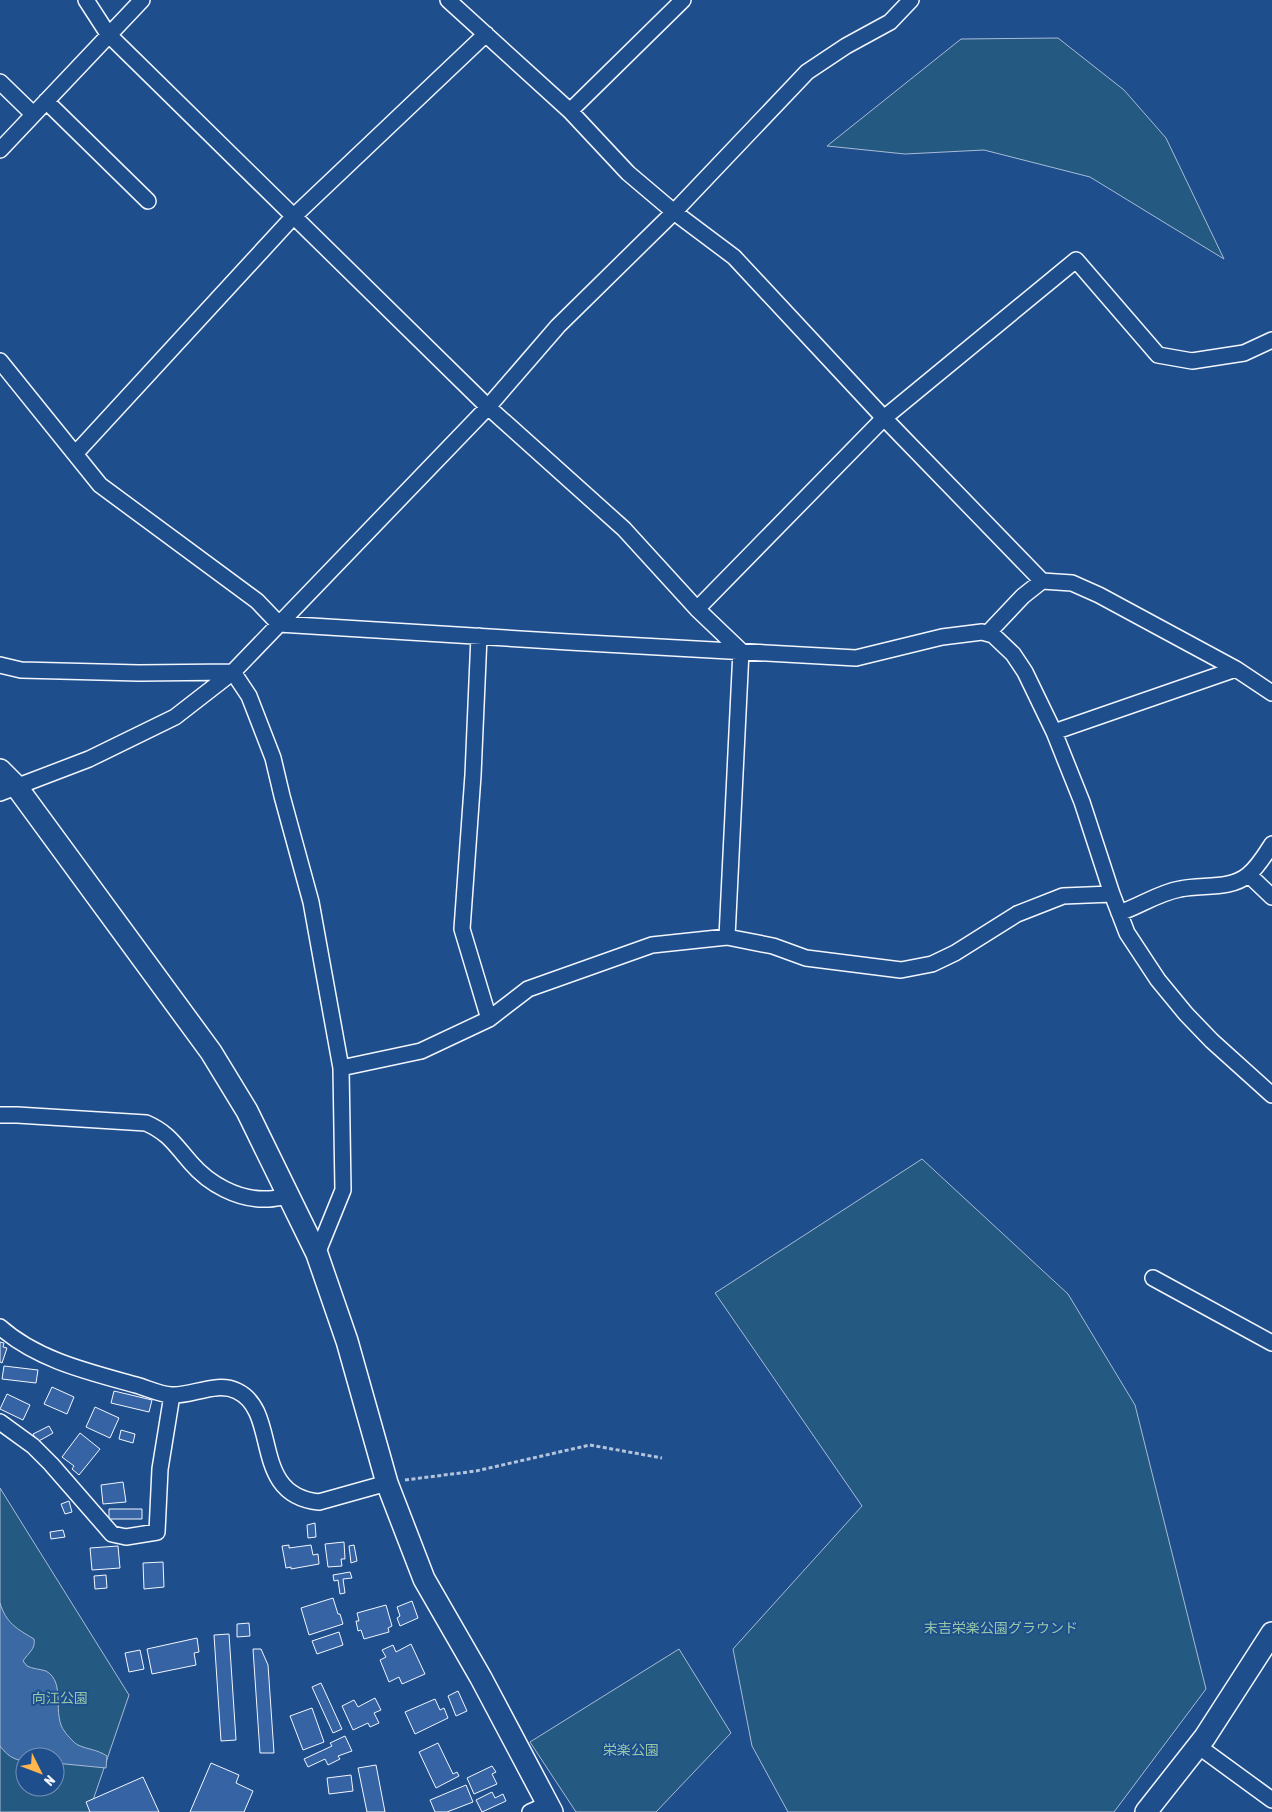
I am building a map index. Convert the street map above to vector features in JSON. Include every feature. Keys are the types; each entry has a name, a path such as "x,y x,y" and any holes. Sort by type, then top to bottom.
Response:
{"street":[{"path":"86,0 108,34 488,407 624,529 697,610 741,650"},
{"path":"0,150 142,0"},
{"path":"570,111 682,0"},
{"path":"8,789 89,759 175,717 232,672 488,407 558,326 674,212 808,72 846,46 890,22 910,0"},
{"path":"449,1 570,111 628,173 674,212 734,257 884,418 1042,581 1072,583 1090,591 1236,669 1272,693"},
{"path":"75,454 293,217 486,34"},
{"path":"0,82 33,114"},
{"path":"46,101 148,201"},
{"path":"697,610 884,418 1076,260 1158,356 1192,361 1244,353 1272,340"},
{"path":"0,362 100,485 257,601 279,624 856,658 942,636 988,633 1000,640 1013,654 1025,672 1054,732 1082,802 1119,914 1127,933 1141,956 1186,1014 1212,1041 1272,1095"},
{"path":"988,633 1023,596 1042,581"},
{"path":"479,636 473,775 462,929 489,1019"},
{"path":"727,937 741,650"},
{"path":"0,665 21,670 232,672"},
{"path":"1054,732 1236,669"},
{"path":"232,672 249,696 273,758 311,902 341,1068 343,1190 317,1254"},
{"path":"0,770 8,789 211,1052 248,1111 317,1254 347,1341 388,1483 424,1579 481,1678 544,1809"},
{"path":"1119,914 1159,895 1181,888 1231,883 1241,880 1249,875 1272,844"},
{"path":"1249,875 1272,897"},
{"path":"341,1068 421,1051 489,1019 528,989 652,945 727,937 772,946 806,958 901,970 932,964 954,953 1017,914 1063,896 1112,894"},
{"path":"0,1115 146,1123 160,1129 170,1138 202,1174 236,1195 265,1199 289,1196"},
{"path":"1153,1278 1272,1343"},
{"path":"0,1327 19,1342 72,1367 172,1395 220,1388 236,1391 256,1410 273,1467 284,1488 308,1501 319,1502 388,1483"},
{"path":"0,1422 32,1446 51,1464 112,1534 126,1537 157,1532 160,1469 172,1395"},
{"path":"1146,1812 1198,1746 1230,1701 1272,1633"},
{"path":"1198,1746 1272,1800"}],"path":[{"path":"388,1483 476,1471 590,1445 662,1458"}],"green space":[{"path":"1058,38 1124,90 1166,138 1224,259 1090,177 984,150 905,154 827,146 961,39"},
{"name":"末吉栄楽公園グラウンド","path":"922,1159 1068,1294 1135,1405 1206,1689 1114,1812 788,1812 752,1746 733,1649 862,1506 715,1293"},
{"name":"向江公園","path":"0,1488 129,1695 89,1812 0,1812"},
{"name":"栄楽公園","path":"679,1649 731,1733 656,1812 576,1812 530,1742"}],"shaded area":[{"path":"0,1603 9,1621 34,1639 33,1648 23,1661 27,1666 46,1671 52,1676 58,1691 59,1717 65,1732 78,1745 107,1756 106,1768 65,1764 65,1747 15,1747 15,1759 0,1746"}],"building":[{"path":"0,1342 4,1343 3,1347 7,1348 2,1363 0,1362"},
{"path":"4,1366 38,1370 36,1383 2,1379"},
{"path":"52,1387 74,1397 67,1414 44,1404"},
{"path":"114,1391 152,1400 149,1412 111,1403"},
{"path":"7,1394 30,1405 23,1420 0,1409"},
{"path":"95,1407 119,1418 110,1438 86,1427"},
{"path":"49,1426 53,1433 37,1442 33,1434"},
{"path":"121,1430 135,1434 133,1443 119,1439"},
{"path":"80,1433 100,1449 79,1475 72,1469 74,1466 62,1457"},
{"path":"123,1482 126,1502 103,1504 101,1485"},
{"path":"69,1501 72,1512 65,1514 61,1504"},
{"path":"109,1509 142,1509 142,1519 109,1519"},
{"path":"315,1523 316,1537 308,1538 307,1525"},
{"path":"63,1530 65,1537 51,1539 50,1532"},
{"path":"344,1542 345,1559 341,1559 342,1566 328,1567 325,1544"},
{"path":"289,1545 289,1548 311,1545 313,1555 318,1554 319,1564 291,1569 291,1567 286,1568 282,1546"},
{"path":"354,1545 357,1561 351,1563 349,1546"},
{"path":"118,1546 120,1568 92,1570 90,1548"},
{"path":"163,1562 164,1587 144,1589 143,1563"},
{"path":"350,1572 352,1578 343,1579 345,1593 340,1594 338,1580 334,1581 333,1575"},
{"path":"106,1575 107,1588 95,1589 94,1576"},
{"path":"333,1598 343,1624 309,1635 301,1608"},
{"path":"412,1601 418,1618 400,1626 397,1618 400,1616 397,1607"},
{"path":"386,1605 392,1626 388,1628 389,1632 364,1639 361,1630 358,1631 356,1621 359,1621 357,1613"},
{"path":"249,1623 250,1636 237,1637 237,1624"},
{"path":"339,1632 343,1645 317,1654 312,1641"},
{"path":"229,1634 236,1740 221,1741 214,1635"},
{"path":"197,1638 199,1652 194,1653 196,1665 152,1674 147,1649"},
{"path":"411,1644 425,1674 402,1684 399,1677 389,1682 380,1660 386,1657 382,1650 393,1645 396,1652"},
{"path":"253,1649 261,1649 268,1665 274,1753 260,1753"},
{"path":"140,1650 144,1669 129,1672 125,1653"},
{"path":"321,1683 342,1729 333,1733 312,1687"},
{"path":"458,1691 467,1711 456,1716 448,1696"},
{"path":"375,1698 381,1710 374,1713 379,1723 370,1727 368,1723 353,1730 342,1706 354,1700 358,1707"},
{"path":"435,1699 440,1710 444,1708 448,1718 415,1734 405,1712"},
{"path":"312,1708 324,1742 303,1750 290,1716"},
{"path":"345,1736 352,1751 338,1756 340,1759 328,1765 325,1759 308,1767 304,1759 332,1746 330,1743"},
{"path":"438,1743 453,1774 457,1772 459,1776 436,1788 419,1752"},
{"path":"211,1763 239,1775 236,1783 253,1791 244,1812 190,1812"},
{"path":"376,1765 385,1812 367,1812 358,1768"},
{"path":"492,1766 496,1772 492,1774 497,1784 474,1794 467,1778"},
{"path":"351,1775 353,1791 329,1794 327,1778"},
{"path":"143,1777 159,1812 90,1812 86,1802"},
{"path":"466,1785 473,1802 447,1812 435,1812 430,1800"},
{"path":"492,1792 495,1798 503,1794 506,1801 482,1812 476,1800"}]}
